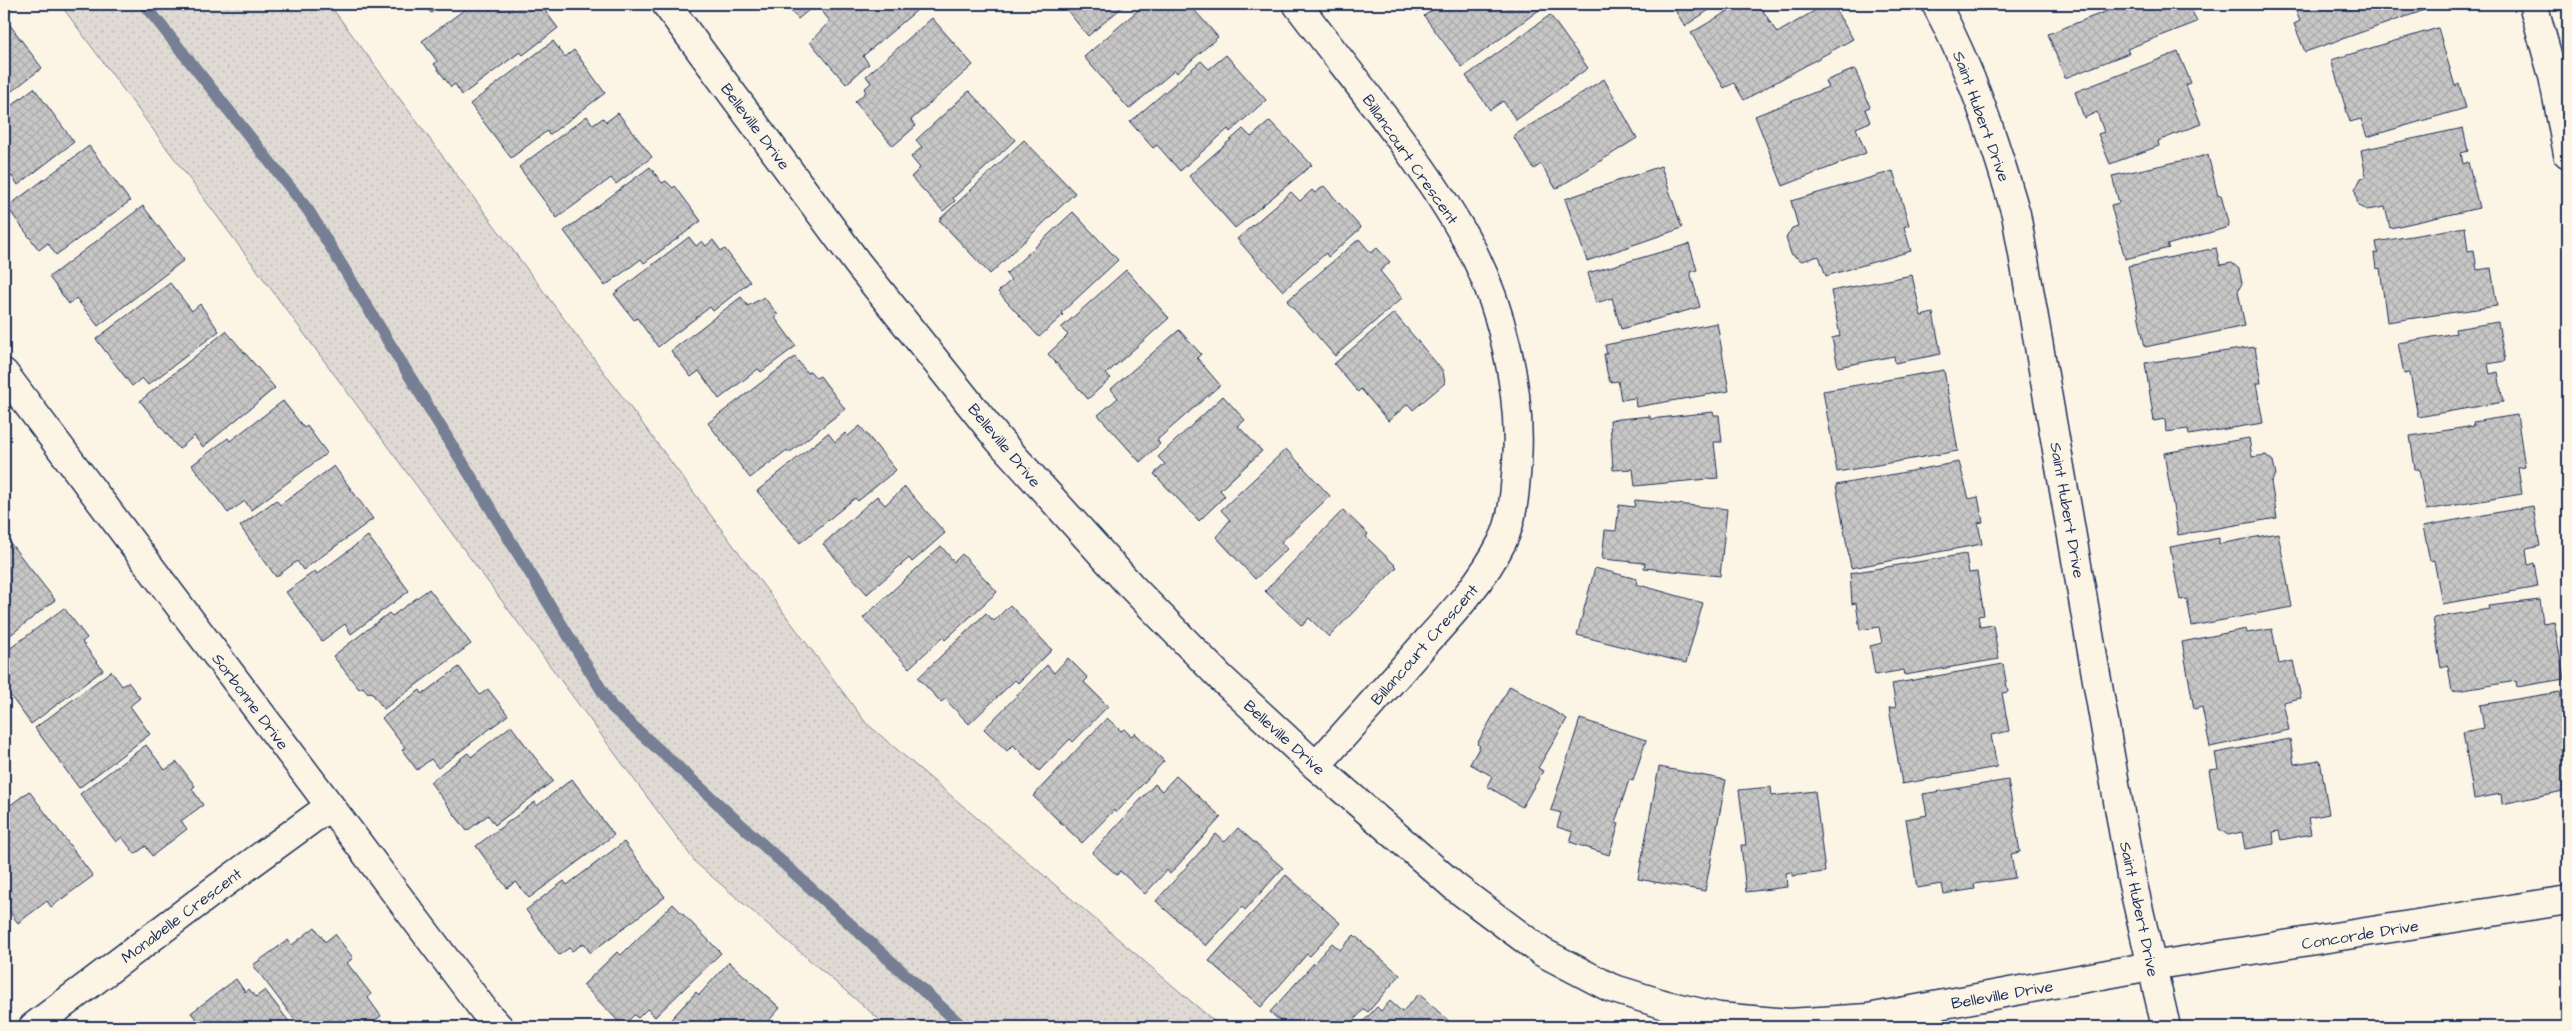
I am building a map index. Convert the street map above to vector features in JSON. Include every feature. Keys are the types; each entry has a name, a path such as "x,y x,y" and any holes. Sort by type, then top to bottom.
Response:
{"street":[{"name":"Belleville Drive","path":"666,4 858,264 998,439 1143,598 1221,678 1316,766 1455,887 1542,952 1611,988 1666,1005 1719,1017 1789,1023 1868,1018 2151,966"},
{"name":"Billancourt Crescent","path":"1297,4 1435,188 1466,239 1491,297 1510,363 1517,407 1519,442 1515,495 1504,540 1475,587 1316,766"},
{"name":"Saint Hubert Drive","path":"1936,4 1947,25 1977,97 1999,156 2016,214 2131,876 2166,1027"},
{"path":"2533,4 2552,76 2568,154"},
{"name":"Sorbonne Drive","path":"4,373 499,1027"},
{"name":"Monabelle Crescent","path":"33,1027 330,806"},
{"name":"Concorde Drive","path":"2151,966 2568,900"}],"shaded area":[{"path":"60,4 329,4 866,723 1221,1027 888,1027 696,863"}],"building":[{"path":"424,4 443,4 431,13"},
{"path":"472,4 540,4 558,28 523,55 520,52 462,95 455,84 451,87 434,64 437,61 422,41"},
{"path":"784,4 816,4 798,19"},
{"path":"826,4 910,4 916,11 863,56 869,64 846,84 810,42 830,21 820,9"},
{"path":"1062,4 1126,4 1088,36"},
{"path":"1145,4 1189,4 1218,37 1177,73 1175,70 1129,109 1084,57"},
{"path":"1411,4 1427,4 1417,12"},
{"path":"1440,4 1541,4 1543,7 1462,67 1424,16"},
{"path":"1671,4 1718,4 1685,26"},
{"path":"1740,4 1759,4 1777,33 1826,4 1832,4 1853,39 1744,100 1734,83 1724,88 1691,33"},
{"path":"2105,4 2189,4 2197,22 2127,49 2129,53 2065,78 2048,34 2107,11"},
{"path":"2293,4 2442,4 2305,52 2294,24 2300,21"},
{"path":"1550,15 1588,68 1516,120 1503,101 1490,110 1466,76"},
{"path":"4,17 42,68 4,97"},
{"path":"932,18 973,65 911,120 916,126 893,146 855,102 866,92 864,89 871,83 866,76"},
{"path":"2438,28 2455,86 2459,84 2466,108 2367,137 2361,119 2350,122 2331,60"},
{"path":"553,41 565,57 574,50 605,93 549,135 547,131 511,158 470,104"},
{"path":"2178,52 2191,83 2186,85 2201,124 2158,141 2159,146 2110,164 2098,134 2104,132 2097,112 2084,118 2075,92"},
{"path":"1226,55 1266,100 1230,132 1228,129 1180,171 1157,145 1153,148 1130,122 1201,61 1209,69"},
{"path":"1855,69 1870,107 1865,109 1870,122 1856,128 1866,153 1783,186 1755,116 1828,87 1825,81"},
{"path":"1604,79 1637,138 1556,189 1541,164 1534,169 1513,136"},
{"path":"34,88 74,142 18,185 12,176 4,182 4,111"},
{"path":"969,91 1015,140 953,198 955,201 943,211 911,177 920,168 911,157 922,147 916,140"},
{"path":"618,113 652,157 616,184 611,178 557,218 519,167 587,116 593,125 603,118 606,122"},
{"path":"1270,121 1312,165 1235,228 1189,176 1243,129 1251,137"},
{"path":"2463,128 2468,151 2461,153 2463,164 2468,162 2479,208 2390,228 2385,207 2367,210 2358,206 2355,190 2361,178 2366,177 2361,150"},
{"path":"1024,140 1075,193 990,274 939,220"},
{"path":"89,146 130,201 56,255 48,243 39,250 7,207"},
{"path":"2208,155 2218,196 2221,195 2229,227 2167,245 2169,248 2125,259 2111,205 2119,203 2112,176"},
{"path":"1661,166 1682,228 1587,261 1565,199"},
{"path":"650,167 662,183 666,181 673,188 675,186 701,221 644,263 641,259 605,286 564,231"},
{"path":"1893,171 1909,225 1904,227 1911,251 1826,276 1819,256 1802,261 1791,254 1786,238 1792,228 1798,226 1791,201"},
{"path":"1324,186 1361,228 1328,257 1326,253 1283,291 1237,239 1291,192 1300,201 1312,190 1315,193"},
{"path":"143,206 184,260 98,326 76,298 69,304 49,277"},
{"path":"1073,212 1118,260 1061,313 1063,315 1039,337 998,292 1011,280 1006,274"},
{"path":"2465,227 2468,251 2474,250 2477,270 2491,268 2497,306 2387,322 2380,268 2376,269 2374,253 2378,253 2376,242"},
{"path":"689,237 696,246 702,241 706,246 713,240 721,251 725,249 750,282 713,311 710,307 658,347 637,318 634,320 614,294"},
{"path":"1359,239 1371,253 1377,248 1390,262 1380,271 1402,298 1335,356 1287,301"},
{"path":"1689,244 1697,270 1690,272 1700,307 1621,329 1612,298 1596,303 1588,273"},
{"path":"2216,248 2220,265 2232,263 2239,269 2242,283 2238,291 2245,326 2145,347 2128,266"},
{"path":"1126,270 1169,318 1106,374 1111,378 1088,399 1048,354 1068,335 1061,328"},
{"path":"1912,275 1921,316 1933,313 1941,354 1895,363 1894,356 1838,367 1832,338 1840,336 1831,291"},
{"path":"170,283 192,311 200,304 219,331 148,385 142,378 132,386 96,339"},
{"path":"741,297 748,306 764,297 778,315 775,318 796,346 761,372 758,369 719,399 699,371 691,377 671,351"},
{"path":"1394,313 1443,371 1445,383 1413,410 1408,404 1388,421 1361,389 1358,392 1334,364"},
{"path":"2498,322 2505,361 2488,364 2490,374 2498,372 2503,402 2418,417 2410,373 2404,374 2398,343 2456,333 2455,329"},
{"path":"1717,323 1729,391 1636,407 1635,398 1621,400 1618,381 1610,382 1607,372 1604,354 1607,354 1605,345"},
{"path":"1179,330 1201,354 1197,358 1220,385 1157,440 1160,444 1140,462 1098,415 1118,398 1111,389"},
{"path":"226,331 275,388 203,447 194,436 179,449 140,401"},
{"path":"2255,347 2261,383 2256,383 2263,423 2189,435 2188,429 2166,432 2165,419 2154,421 2145,363"},
{"path":"795,357 807,373 810,371 816,378 820,376 845,409 789,453 787,450 750,478 708,423"},
{"path":"1944,370 1958,451 1837,472 1823,391"},
{"path":"1223,396 1245,420 1238,426 1262,451 1220,490 1225,496 1199,521 1154,474 1165,464 1158,457"},
{"path":"283,401 304,428 307,426 327,453 251,510 245,501 228,513 192,465 228,438 230,441"},
{"path":"1713,412 1714,415 1719,415 1722,442 1714,442 1718,478 1635,486 1633,469 1613,470 1610,420 1650,416 1650,419"},
{"path":"2517,415 2525,467 2518,468 2522,494 2426,510 2419,469 2415,469 2410,436 2474,426 2473,422"},
{"path":"860,426 896,470 858,501 855,498 800,543 757,491 828,433 835,442 845,433 848,436"},
{"path":"2249,438 2252,457 2266,455 2273,461 2276,475 2271,482 2277,518 2178,535 2164,453"},
{"path":"1286,449 1330,496 1281,542 1287,549 1255,579 1216,537 1230,520 1221,510"},
{"path":"1959,462 1969,499 1978,497 1983,522 1978,523 1982,544 1851,568 1836,485"},
{"path":"334,466 373,519 303,570 297,561 276,577 240,526 276,500 280,505"},
{"path":"905,487 945,533 912,562 909,558 867,594 823,544 877,496 885,505"},
{"path":"1635,500 1727,509 1720,576 1644,568 1645,563 1602,559 1605,530 1616,531 1619,505 1634,507"},
{"path":"2533,506 2540,546 2526,549 2528,565 2534,563 2538,587 2442,604 2434,560 2430,561 2423,526"},
{"path":"1343,510 1368,534 1366,537 1397,567 1329,637 1309,618 1302,626 1265,591"},
{"path":"2278,533 2292,607 2192,626 2187,599 2180,600 2170,547 2219,538 2219,544"},
{"path":"368,536 409,591 351,634 345,624 322,641 286,592 315,571 317,574"},
{"path":"11,544 55,600 4,640 4,550"},
{"path":"941,546 954,562 962,554 997,592 945,640 943,637 909,668 863,618"},
{"path":"1966,554 1969,573 1977,572 1984,615 1978,616 1980,627 1993,625 1999,659 1905,675 1904,670 1875,675 1870,646 1882,643 1879,627 1860,630 1856,603 1852,604 1850,573"},
{"path":"1595,568 1637,579 1636,584 1703,603 1686,663 1577,635"},
{"path":"429,589 471,644 384,709 371,692 368,693 363,687 359,689 333,656 389,613 392,616"},
{"path":"2540,600 2543,623 2554,621 2564,679 2517,687 2516,681 2452,692 2448,666 2441,668 2433,618 2489,609 2488,606"},
{"path":"1010,605 1052,650 1018,683 1015,680 969,724 945,699 941,702 918,678 986,613 994,621"},
{"path":"64,608 87,638 82,642 103,670 31,724 4,687 4,653"},
{"path":"2246,629 2247,633 2272,629 2279,664 2293,661 2301,698 2283,702 2289,730 2210,747 2202,707 2194,709 2182,642"},
{"path":"1068,658 1088,678 1084,682 1108,706 1073,742 1070,739 1039,771 1013,745 1007,751 984,729 1047,665 1054,673"},
{"path":"2003,664 2008,692 2002,693 2009,731 1991,735 1997,767 1902,784 1889,708 1896,707 1892,684"},
{"path":"459,667 480,695 488,689 508,715 438,768 431,759 417,770 402,750 405,748 382,718 420,690 422,694"},
{"path":"111,671 122,686 128,682 140,698 130,706 150,734 79,788 35,728"},
{"path":"1510,686 1567,719 1538,768 1543,771 1522,807 1487,786 1492,776 1470,764 1480,746 1477,744"},
{"path":"2560,692 2566,727 2568,727 2568,790 2502,804 2501,794 2474,799 2463,732 2484,728 2480,705"},
{"path":"1107,718 1121,731 1124,729 1131,736 1135,733 1164,761 1116,813 1114,810 1082,843 1033,796"},
{"path":"1580,719 1646,740 1633,781 1629,780 1615,823 1619,824 1609,855 1570,842 1573,832 1557,827 1561,813 1551,810"},
{"path":"511,726 553,781 495,825 488,815 467,831 430,782 468,753 471,757"},
{"path":"2290,739 2294,764 2320,760 2329,814 2308,818 2311,834 2281,840 2279,831 2273,832 2274,844 2245,849 2242,832 2228,835 2219,829 2209,770 2218,769 2215,753"},
{"path":"146,745 165,770 177,762 195,786 192,789 203,805 181,821 187,829 152,856 146,846 135,854 122,837 116,842 80,794"},
{"path":"1659,767 1726,780 1705,891 1638,879"},
{"path":"1176,776 1221,817 1170,874 1167,870 1145,894 1120,871 1117,875 1092,853 1155,784 1162,791"},
{"path":"572,779 614,835 529,898 516,882 507,888 476,846 535,802 537,806"},
{"path":"2008,780 2020,852 2011,854 2015,878 1974,884 1975,889 1944,894 1942,884 1917,888 1906,819 1927,815 1923,794"},
{"path":"1771,787 1772,796 1815,791 1825,872 1792,876 1792,872 1786,873 1787,887 1746,892 1741,845 1746,845 1739,790"},
{"path":"29,791 93,876 51,907 47,901 18,923 4,904 4,810"},
{"path":"1238,828 1283,868 1245,910 1242,907 1206,946 1156,901 1216,834 1225,842"},
{"path":"624,842 665,897 590,953 584,943 572,951 569,948 559,955 526,910 564,881 567,885"},
{"path":"1286,875 1340,923 1310,956 1307,954 1261,1007 1209,961"},
{"path":"673,904 721,953 655,1017 647,1009 638,1018 634,1015 623,1026 583,985 617,952 621,955"},
{"path":"4,927 9,935 4,939"},
{"path":"315,927 325,942 335,934 353,958 347,963 371,994 368,998 381,1016 366,1027 306,1027 301,1021 298,1024 253,965 288,940 292,945"},
{"path":"1354,935 1400,975 1368,1012 1364,1009 1348,1027 1286,1027 1270,1012 1332,943 1340,950"},
{"path":"729,962 780,1008 763,1027 664,1027 696,992 699,995"},
{"path":"236,979 245,992 249,989 256,997 265,990 293,1027 203,1027 191,1013"},
{"path":"1419,994 1451,1023 1447,1027 1358,1027 1377,1007 1381,1011 1390,1001 1402,1012"},
{"path":"783,1021 790,1027 777,1027"}],"waterway":[{"path":"144,4 308,210 612,707 963,1027"}]}
